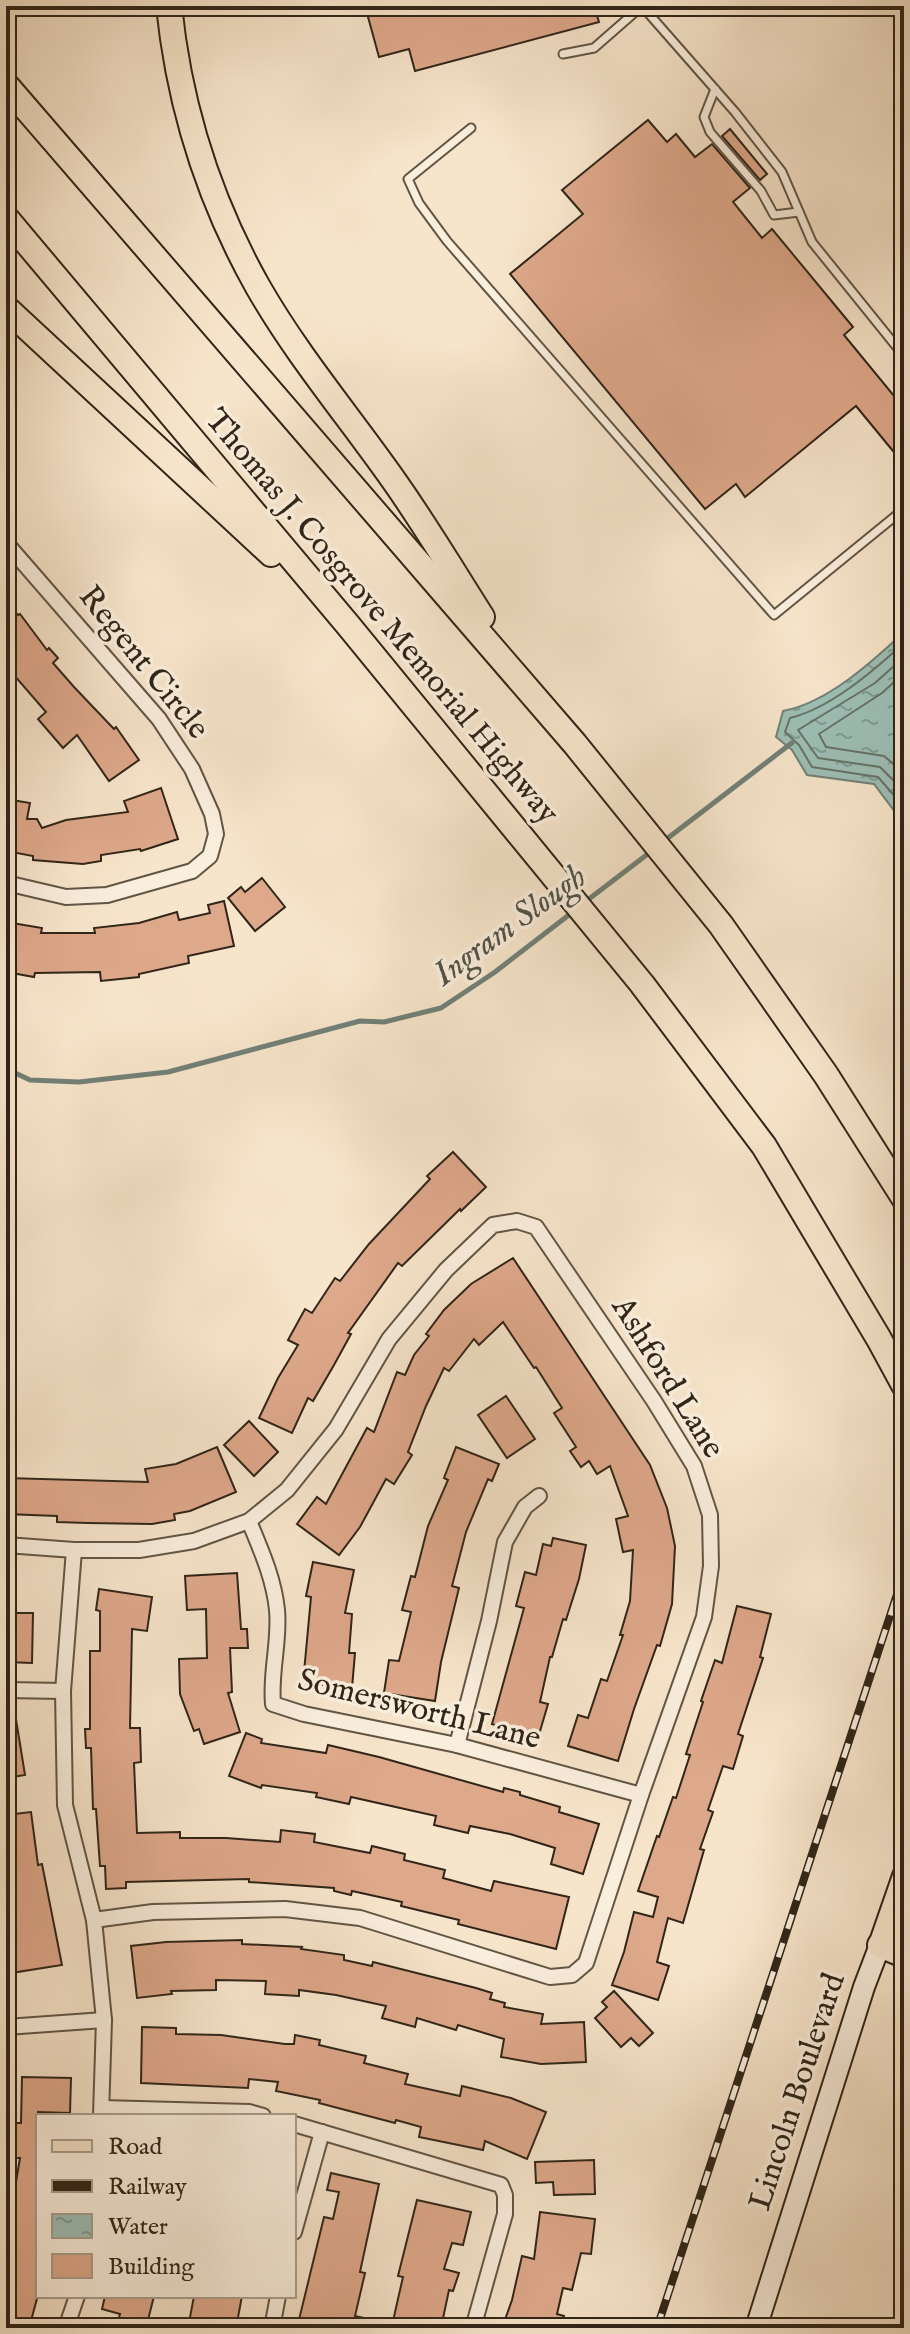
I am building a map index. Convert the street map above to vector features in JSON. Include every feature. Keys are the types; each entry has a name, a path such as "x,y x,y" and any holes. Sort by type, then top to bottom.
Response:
{"highway":[{"path":"169,6 183,95 199,158 258,287 300,352 399,487 529,690"},
{"name":"Thomas J. Cosgrove Memorial Highway","path":"6,85 575,744 721,925 826,1075 904,1198"},
{"name":"Thomas J. Cosgrove Memorial Highway","path":"6,218 348,625 642,984 764,1146 904,1385"},
{"path":"6,308 348,625"},
{"path":"880,1945 904,1955"}],"main road":[{"name":"Lincoln Boulevard","path":"756,2328 864,1987 904,1876"}],"street":[{"name":"Regent Circle","path":"6,543 159,719 192,769 212,814 216,834 210,856 192,871 107,895 66,897 6,883"},
{"name":"Ashford Lane","path":"6,1545 74,1550 139,1550 194,1541 249,1521 287,1490 336,1429 389,1339 446,1270 493,1225 517,1221 536,1227 654,1401 694,1466 710,1515 711,1566 704,1617 586,1963 572,1975 550,1977 360,1918 285,1909 169,1911 94,1920"},
{"path":"457,1745 489,1621 505,1542 525,1507 539,1496"},
{"name":"Somersworth Lane","path":"249,1521 267,1564 277,1611 271,1681 273,1704 304,1714 457,1745 641,1795"},
{"path":"74,1550 63,1691 65,1805 94,1920 104,2020 102,2112 256,2114"},
{"path":"6,1690 63,1691"},
{"path":"6,2027 104,2020"},
{"path":"296,2125 501,2185 505,2195 505,2214 473,2328"},
{"path":"296,2225 322,2132"},
{"path":"66,2328 76,2298"},
{"path":"272,2328 278,2298"}],"lane":[{"path":"563,54 594,48 642,6 782,172 812,242 904,356"},
{"path":"715,89 704,117 710,132 761,191 774,215 799,212"},
{"path":"471,128 408,179 419,203 447,241 774,615 904,509"}],"water":[{"path":"904,632 904,824 874,784 807,775 792,750 776,737 783,711 800,707 832,690"}],"building":[{"path":"365,6 594,6 599,22 415,71 409,49 379,57"},
{"path":"648,120 667,142 676,134 695,157 712,144 750,188 733,202 762,238 772,229 853,327 844,335 904,408 904,442 893,451 856,406 745,497 736,484 705,509 510,274 583,214 562,190"},
{"path":"730,129 767,174 760,180 722,136"},
{"path":"6,602 20,614 47,650 49,648 58,658 53,663 114,729 116,727 139,760 109,781 77,735 63,748 38,719 46,712 6,666"},
{"path":"161,788 178,839 141,851 101,855 101,861 83,864 33,860 33,856 6,851 6,799 30,803 27,819 37,819 42,828 66,820 128,812 124,801"},
{"path":"262,878 285,907 255,931 228,898 241,887 245,892"},
{"path":"224,901 234,946 188,956 189,963 139,974 139,977 101,981 100,972 35,973 34,977 6,972 6,922 42,928 41,933 95,933 94,928 139,923 177,912 179,920 210,913 208,905"},
{"path":"453,1152 486,1187 402,1266 398,1263 348,1333 351,1334 334,1365 313,1401 308,1398 292,1433 259,1418 298,1345 288,1340 305,1309 312,1313 335,1278 340,1281 369,1244 430,1179 427,1176"},
{"path":"513,1258 650,1465 667,1508 675,1546 672,1604 618,1761 568,1746 578,1715 588,1718 601,1679 607,1681 623,1635 620,1635 630,1601 633,1550 623,1552 616,1519 628,1516 610,1466 597,1474 589,1461 581,1467 570,1451 576,1447 554,1413 562,1408 503,1322 479,1345 474,1339 449,1371 444,1368 408,1452 412,1455 394,1484 386,1479 360,1527 339,1555 297,1524 317,1497 326,1504 367,1428 374,1432 397,1372 405,1375 414,1355 429,1336 426,1334 444,1310 471,1284"},
{"path":"506,1396 535,1439 507,1458 478,1415"},
{"path":"249,1421 278,1452 254,1476 224,1445"},
{"path":"217,1447 236,1492 190,1511 174,1514 175,1520 152,1524 57,1522 57,1516 6,1514 6,1478 148,1482 145,1469 176,1464"},
{"path":"456,1447 499,1464 492,1481 488,1479 466,1532 452,1586 459,1588 435,1701 384,1693 389,1660 399,1661 411,1612 402,1610 411,1576 415,1577 428,1526 448,1480 444,1478"},
{"path":"553,1538 586,1545 566,1620 563,1619 550,1657 540,1702 548,1704 538,1738 492,1724 524,1608 516,1606 525,1572 536,1575 543,1544 551,1546"},
{"path":"313,1562 354,1570 345,1613 352,1614 349,1653 355,1653 352,1688 303,1683 311,1597 306,1596"},
{"path":"237,1573 241,1629 247,1629 248,1648 230,1648 232,1692 228,1693 240,1732 204,1744 199,1729 194,1731 180,1694 179,1659 207,1658 206,1609 187,1610 185,1576"},
{"path":"99,1589 152,1597 147,1631 132,1629 130,1728 140,1728 141,1762 134,1763 137,1833 180,1832 180,1838 280,1842 281,1830 315,1834 314,1842 370,1853 372,1846 405,1854 404,1860 445,1870 443,1878 491,1891 494,1881 569,1897 556,1949 458,1924 459,1920 401,1906 402,1902 352,1891 351,1895 334,1891 334,1888 249,1882 249,1879 126,1882 126,1888 106,1889 105,1866 100,1866 96,1809 93,1809 91,1748 86,1748 85,1729 90,1729 90,1651 100,1651 100,1611 96,1610"},
{"path":"737,1606 771,1614 760,1657 763,1658 738,1734 743,1736 733,1769 723,1766 708,1810 713,1812 700,1849 704,1850 683,1923 668,1918 657,1962 669,1966 658,2000 612,1985 634,1912 653,1917 658,1897 638,1891 657,1836 673,1797 676,1798 690,1755 686,1754 701,1701 715,1660 722,1663"},
{"path":"6,1613 33,1613 32,1663 6,1662"},
{"path":"14,1707 25,1775 6,1778 6,1708"},
{"path":"246,1733 262,1739 261,1743 326,1753 328,1745 379,1757 503,1792 504,1788 520,1792 520,1795 560,1807 559,1812 599,1824 583,1874 551,1864 555,1848 510,1834 470,1826 468,1833 434,1825 436,1816 351,1797 349,1804 316,1797 317,1793 262,1785 261,1788 229,1776"},
{"path":"31,1812 38,1865 42,1864 62,1965 11,1973 6,1939 16,1937 6,1889 6,1815"},
{"path":"242,1940 242,1944 302,1947 344,1955 344,1960 372,1966 373,1962 476,1988 492,1993 490,1999 505,2003 504,2007 543,2014 541,2024 584,2022 586,2062 541,2064 501,2057 504,2039 458,2025 456,2030 417,2018 415,2027 382,2018 386,2006 336,1995 299,1990 299,1996 265,1994 266,1981 216,1980 216,1990 171,1991 172,1994 137,1998 131,1946"},
{"path":"614,1991 653,2033 639,2046 631,2038 621,2047 595,2018 607,2007 602,2002"},
{"path":"142,2027 176,2028 176,2034 221,2035 285,2044 294,2044 295,2035 320,2040 319,2045 366,2056 364,2063 408,2074 405,2084 460,2096 462,2086 511,2098 546,2112 527,2159 485,2141 483,2150 419,2137 421,2127 276,2091 278,2082 249,2079 248,2088 141,2083"},
{"path":"22,2077 71,2078 70,2113 36,2114 37,2298 29,2328 6,2328 6,2242 20,2158 12,2158 13,2123 21,2123"},
{"path":"594,2160 595,2194 554,2195 553,2182 536,2183 535,2162"},
{"path":"331,2173 379,2184 360,2272 365,2273 355,2316 382,2322 381,2328 297,2328 324,2217 333,2219 339,2192 327,2190"},
{"path":"417,2200 471,2212 463,2245 452,2243 444,2269 459,2273 453,2291 449,2290 441,2328 424,2328 393,2321 403,2277 398,2276"},
{"path":"540,2212 595,2219 591,2254 581,2253 572,2290 563,2288 557,2314 564,2316 560,2328 502,2328 522,2256 534,2259"},
{"path":"105,2298 154,2298 146,2328 116,2328 120,2314 102,2309"},
{"path":"194,2298 242,2298 236,2328 188,2328"}],"waterway":[{"name":"Ingram Slough","path":"664,841 793,742"},
{"name":"Ingram Slough","path":"585,902 653,850"},
{"name":"Ingram Slough","path":"6,1072 11,1071 30,1080 79,1082 168,1072 360,1021 384,1022 441,1008 495,972 574,911"}],"railway":[{"path":"657,2328 904,1573"}]}
